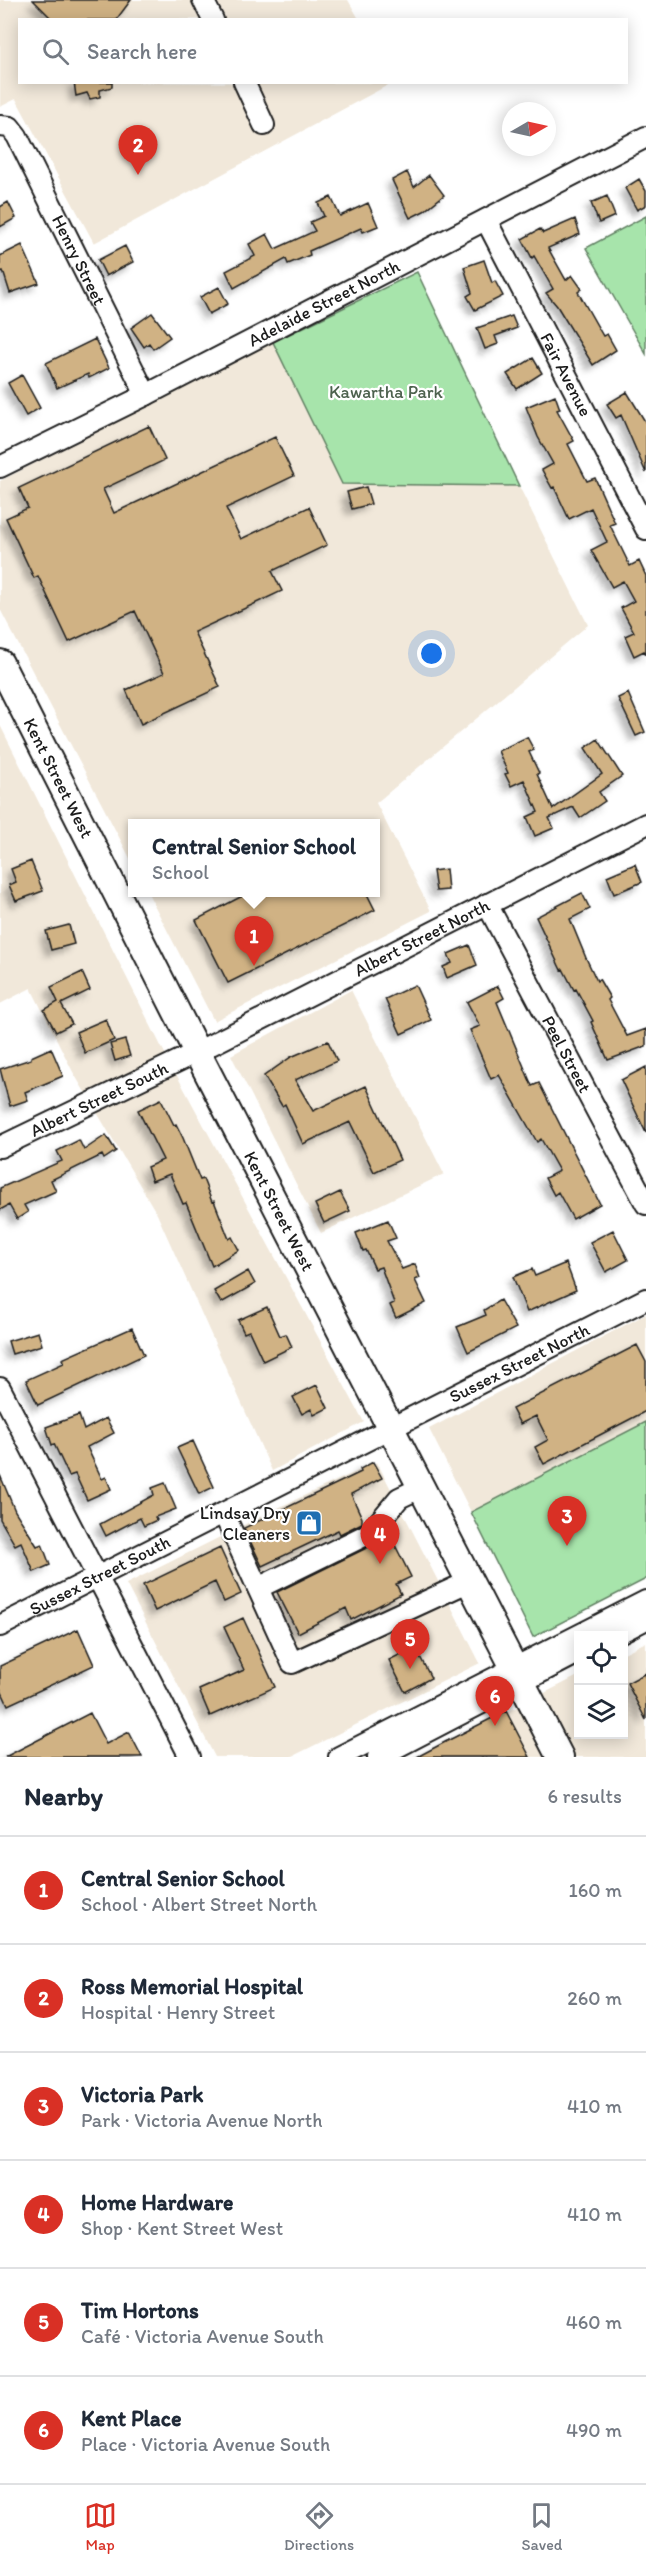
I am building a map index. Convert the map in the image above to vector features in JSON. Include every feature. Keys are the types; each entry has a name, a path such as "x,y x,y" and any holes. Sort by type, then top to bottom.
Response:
{"main road":[{"name":"Kent Street West","path":"0,663 197,1052 560,1757"}],"street":[{"path":"203,0 212,18"},
{"path":"245,84 264,125"},
{"name":"Henry Street","path":"5,127 17,136 146,395"},
{"name":"Adelaide Street North","path":"0,467 146,395 646,137"},
{"name":"Fair Avenue","path":"486,220 646,529"},
{"name":"Albert Street North","path":"197,1052 646,824"},
{"name":"Peel Street","path":"487,904 646,1204"},
{"name":"Albert Street South","path":"0,1146 197,1052"},
{"name":"Sussex Street North","path":"393,1429 646,1299"},
{"path":"0,1388 190,1757"},
{"name":"Sussex Street South","path":"0,1626 393,1429"},
{"path":"258,1588 370,1533 399,1498 422,1487"},
{"path":"224,1514 292,1663 470,1581"},
{"path":"339,1757 374,1752 518,1675 646,1601"},
{"path":"621,1631 646,1619"},
{"path":"518,1675 574,1655"}],"shaded area":[{"path":"0,0 348,0 358,18 18,18 18,84 390,84 94,243 16,99 0,107"},
{"path":"273,342 342,484 519,486 588,625 376,803 431,911 214,1021 150,897 380,897 380,819 128,819 128,854 0,609 0,481"},
{"path":"0,725 161,1046 364,1422 272,1471 157,1214 73,1072 31,988 0,1004"},
{"path":"351,990 444,1174 321,1233 231,1055"},
{"path":"646,1314 646,1422 471,1512 429,1429"},
{"path":"377,1462 480,1663 291,1757 215,1757 126,1584 284,1505"},
{"path":"646,1642 646,1757 418,1757 574,1678 574,1739 628,1739 628,1651"}],"green space":[{"path":"646,216 646,354 586,248"},
{"name":"Kawartha Park","path":"417,272 519,486 342,484 273,342"},
{"path":"646,1422 646,1579 533,1637 471,1512"}],"building":[{"path":"33,0 131,0 118,18 51,18"},
{"path":"74,84 112,84 112,87 100,90 100,97 90,99 87,93 76,96"},
{"path":"407,172 414,187 429,175 444,195 424,211 410,218 392,180"},
{"path":"639,179 646,191 646,205 637,210 625,188"},
{"path":"607,196 615,216 599,223 591,203"},
{"path":"331,197 340,216 368,203 378,226 363,232 361,228 309,251 310,255 288,264 286,259 234,288 226,271 255,256 249,244 267,234 275,249 315,231 310,222 324,216 318,203"},
{"path":"8,202 16,218 0,227 0,207"},
{"path":"575,219 580,234 548,248 566,280 572,275 582,289 578,292 603,336 607,334 616,350 593,365 557,306 546,293 553,289 522,239 540,229 543,233"},
{"path":"22,245 39,283 10,293 3,271 0,272 0,256"},
{"path":"125,246 133,262 106,276 98,260"},
{"path":"484,260 492,283 495,281 503,296 475,310 467,296 472,293 464,267"},
{"path":"219,287 228,304 209,314 200,297"},
{"path":"152,313 170,337 153,349 149,343 144,347 131,328"},
{"path":"512,316 517,328 495,336 498,344 485,349 477,328"},
{"path":"95,339 109,368 89,378 88,374 57,388 46,363"},
{"path":"533,358 542,373 517,389 507,374"},
{"path":"22,375 40,408 26,416 8,383"},
{"path":"627,392 646,423 646,473 621,415 616,418 607,404"},
{"path":"555,395 560,409 557,410 574,441 568,444 587,481 595,478 615,523 610,525 630,566 639,561 646,576 646,654 644,651 634,656 625,636 634,632 621,608 634,601 623,581 612,587 591,550 607,542 591,508 569,519 554,487 552,488 542,470 553,464 538,437 526,407"},
{"path":"149,426 165,460 103,489 114,513 275,437 294,476 226,508 241,539 309,507 327,545 272,571 282,591 194,632 220,687 141,724 126,690 164,673 135,611 69,642 38,576 34,578 6,518 28,508 19,488"},
{"path":"366,487 371,504 352,509 347,492"},
{"path":"628,693 645,732 636,736 618,698"},
{"path":"527,737 534,750 529,752 553,809 602,774 585,748 598,739 622,776 599,792 605,801 580,818 573,807 549,818 554,828 535,836 527,817 538,812 524,780 511,786 498,751"},
{"path":"31,861 43,891 16,901 9,885 16,882 11,869"},
{"path":"635,864 642,882 614,894 607,876"},
{"path":"446,869 448,890 436,891 433,871"},
{"path":"582,893 590,909 570,919 586,958 597,981 599,979 610,998 608,1000 627,1036 646,1029 646,1046 608,1060 591,1022 593,1021 576,989 574,990 563,969 561,970 536,917"},
{"path":"240,897 368,897 375,910 228,983 196,920"},
{"path":"69,925 74,944 51,950 46,931"},
{"path":"469,945 477,965 447,978 443,967 452,963 448,954"},
{"path":"82,972 90,990 61,1004 72,1024 56,1032 44,1010 58,1002 51,987"},
{"path":"415,985 431,1020 401,1034 385,999"},
{"path":"498,986 504,998 497,1002 532,1086 539,1083 600,1204 573,1219 558,1192 554,1195 545,1178 559,1171 541,1139 537,1142 499,1075 491,1079 470,1030 480,1026 467,1002"},
{"path":"106,1019 114,1040 85,1053 76,1032"},
{"path":"125,1040 130,1056 115,1061 110,1044"},
{"path":"328,1041 337,1061 295,1080 313,1111 366,1086 400,1160 374,1172 350,1122 303,1144 285,1104 282,1106 264,1076 291,1057"},
{"path":"51,1048 63,1076 25,1092 28,1100 10,1106 0,1069 31,1059"},
{"path":"646,1067 646,1133 621,1080"},
{"path":"161,1099 183,1138 200,1180 203,1179 212,1202 214,1201 229,1239 232,1237 239,1250 212,1266 186,1203 183,1204 170,1174 152,1181 147,1167 163,1160 138,1110"},
{"path":"106,1135 116,1151 104,1159 102,1155 51,1180 56,1191 24,1205 28,1212 17,1219 9,1205 0,1210 0,1188 62,1161 57,1151 79,1140 84,1150"},
{"path":"340,1192 350,1211 324,1223 315,1204"},
{"path":"388,1220 396,1238 387,1241 402,1269 415,1264 420,1278 415,1280 426,1303 396,1318 390,1305 394,1303 381,1267 375,1269 366,1250 363,1251 356,1233"},
{"path":"613,1230 628,1260 606,1272 590,1242"},
{"path":"566,1263 576,1290 527,1312 513,1277 532,1269 535,1276"},
{"path":"248,1271 255,1284 221,1303 214,1291"},
{"path":"500,1300 516,1328 468,1352 457,1327 486,1315 484,1310"},
{"path":"267,1307 280,1336 286,1334 292,1347 263,1361 249,1331 244,1333 238,1320"},
{"path":"132,1328 144,1355 38,1405 26,1380 64,1363 62,1359"},
{"path":"38,1332 42,1345 12,1354 8,1341"},
{"path":"637,1345 646,1362 646,1411 544,1464 535,1447 548,1440 536,1416 520,1424 512,1409"},
{"path":"317,1385 328,1408 314,1415 311,1409 302,1414 293,1397"},
{"path":"79,1415 84,1430 106,1418 114,1433 87,1447 102,1479 106,1477 111,1489 87,1500 75,1474 69,1476 54,1444 52,1445 46,1427"},
{"path":"193,1441 214,1487 199,1494 177,1448"},
{"name":"Lindsay Dry Cleaners","path":"373,1462 382,1478 351,1494 362,1523 340,1534 338,1530 262,1566 244,1528 361,1472 360,1469"},
{"path":"0,1475 15,1511 37,1546 42,1544 50,1565 34,1572 21,1542 15,1545 0,1519"},
{"path":"165,1483 176,1509 155,1517 157,1520 144,1526 140,1518 106,1536 100,1524 154,1495 152,1488"},
{"path":"388,1531 411,1577 396,1584 401,1594 351,1620 346,1608 298,1633 277,1592 375,1544"},
{"path":"220,1548 241,1594 224,1602 215,1582 155,1611 143,1585"},
{"path":"243,1618 275,1687 210,1716 199,1690 244,1670 224,1627"},
{"path":"78,1629 94,1665 8,1705 0,1688 0,1666"},
{"path":"415,1647 431,1678 405,1692 389,1660"},
{"path":"646,1673 646,1720 628,1685 628,1682"},
{"path":"506,1711 530,1757 417,1757 447,1741"},
{"path":"90,1713 106,1744 129,1732 142,1757 5,1757"}],"place":[{"name":"Ross Memorial Hospital","path":"138,175"},
{"name":"Central Senior School","path":"254,966"},
{"name":"Lindsay Dry Cleaners","path":"309,1523"},
{"name":"Victoria Park","path":"567,1546"},
{"name":"Home Hardware","path":"380,1564"},
{"name":"Tim Hortons","path":"410,1669"},
{"name":"Kent Place","path":"495,1726"}]}
